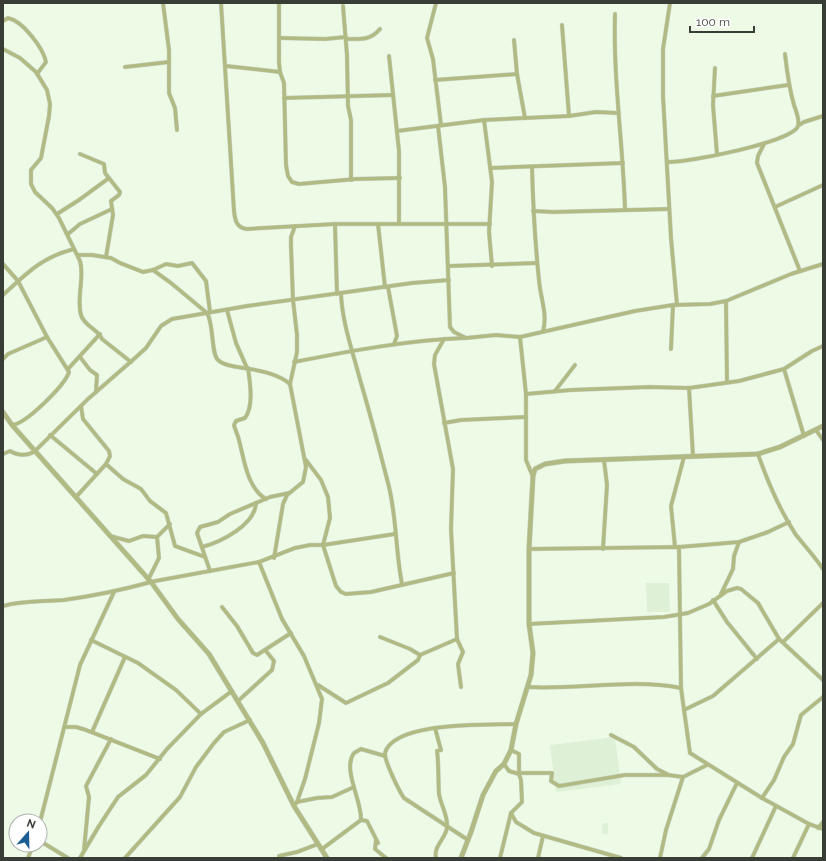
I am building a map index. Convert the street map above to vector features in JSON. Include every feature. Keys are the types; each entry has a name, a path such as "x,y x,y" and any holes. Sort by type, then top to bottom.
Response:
{"street":[{"path":"163,3 167,27 169,93 175,108 177,130"},
{"path":"221,3 235,220 240,227 247,229 335,224 490,224"},
{"path":"279,3 281,38 280,72 284,83 286,165 292,182 299,184 400,178"},
{"path":"436,3 427,38 432,52 445,187 450,280 450,327 454,332 466,338"},
{"path":"670,3 664,43 663,96 668,162 669,209 675,305 671,349"},
{"path":"343,6 346,38 348,98 351,120 352,180"},
{"path":"615,14 614,52 619,98 618,113 623,163 625,209"},
{"path":"3,21 8,18 15,20 40,45 46,62 37,74"},
{"path":"562,26 569,116"},
{"path":"281,38 368,38 374,36 380,29"},
{"path":"514,40 517,74 525,118"},
{"path":"3,48 20,58 37,74 47,90 50,109 41,158 31,170 31,184 35,192 57,214 78,255 82,268 81,315 84,321 100,334 102,339 131,362"},
{"path":"785,54 788,85 799,125"},
{"path":"389,56 397,131 400,178 399,224"},
{"path":"125,68 169,62"},
{"path":"226,66 280,72"},
{"path":"715,68 714,96 717,154"},
{"path":"435,80 517,74"},
{"path":"714,96 788,85"},
{"path":"284,98 348,98 393,95"},
{"path":"397,131 484,120 569,116 596,112 618,113"},
{"path":"668,162 689,161 764,144 790,134 804,122 823,116"},
{"path":"484,120 492,195 490,224 492,266"},
{"path":"764,144 758,156 757,163 800,271"},
{"path":"80,154 102,162 109,178 117,186 120,192 119,195 111,201 113,215 106,257"},
{"path":"490,168 623,163"},
{"path":"532,167 533,211 537,263 545,321 543,331"},
{"path":"57,214 109,178"},
{"path":"774,207 793,197 823,185"},
{"path":"68,234 80,224 112,209"},
{"path":"533,211 553,212 669,209"},
{"path":"335,224 339,294 352,350 388,479 392,502 397,558 402,584"},
{"path":"378,224 386,287 397,336 394,344"},
{"path":"274,558 283,504 286,497 303,482 306,467 290,384 297,352 297,335 293,300 291,237 295,226"},
{"path":"3,295 25,273 46,260 74,249"},
{"path":"78,255 114,258 120,263 143,272 153,270 166,264 178,266 189,262 194,264 206,281 208,312 217,360 233,367 247,368 275,376 290,384"},
{"path":"449,266 492,266 537,263"},
{"path":"3,264 18,280 28,296 47,337 68,369"},
{"path":"294,362 352,350 394,344 496,335 520,337 543,331 675,305 710,304 726,301 800,271 823,264"},
{"path":"153,270 208,312"},
{"path":"3,454 10,451 26,455 35,451 96,391 146,348 166,322 172,319 208,312 293,300 450,280"},
{"path":"726,301 727,382"},
{"path":"227,310 236,343 247,368 250,398 248,411 245,418 236,421 234,425 244,462 253,485 258,493 266,499"},
{"path":"12,425 25,420 34,413 65,380 68,369 100,334"},
{"path":"3,359 8,354 47,337"},
{"path":"520,337 526,394 526,460 533,477"},
{"path":"444,339 435,355 434,364 453,469 451,530 457,639 463,652 458,664 461,687"},
{"path":"526,394 649,387 689,388 756,378 784,369 812,351 823,346"},
{"path":"80,357 88,368 97,375 96,391"},
{"path":"554,392 575,365"},
{"path":"784,369 804,436"},
{"path":"689,388 694,456"},
{"path":"76,498 106,464 110,456 110,451 83,419 80,406"},
{"path":"3,412 12,425 150,582 178,619 209,654 264,743 296,804 327,858"},
{"path":"444,423 461,420 526,417"},
{"path":"461,858 483,795 496,771 504,764 511,750 516,724 528,686 533,653 529,624 529,549 533,477 535,469 545,464 565,461 758,454 780,447 823,426"},
{"path":"816,430 823,440"},
{"path":"50,435 97,474"},
{"path":"758,454 763,469 789,522 796,534 823,569"},
{"path":"684,457 671,506 677,547 681,614 681,688 690,753 762,798 810,824 823,829"},
{"path":"305,459 321,480 328,497 330,518 323,545 336,586 341,592 346,594 371,592 454,573"},
{"path":"604,460 607,485 604,549"},
{"path":"106,464 123,479 141,489 150,501 164,511 170,524 175,546 205,557"},
{"path":"210,571 197,533 200,527 218,522 227,515 266,499 291,492"},
{"path":"202,547 221,541 247,521 254,514 256,503"},
{"path":"529,549 677,547 739,542 768,532 789,522"},
{"path":"110,536 129,541 143,536 157,537 170,524"},
{"path":"3,606 23,601 62,600 114,592 150,582 259,562 274,558 295,548 395,534"},
{"path":"150,582 159,558 157,537"},
{"path":"720,595 733,569 734,556 739,542"},
{"path":"259,562 275,603 304,656 322,699 319,723 305,779 296,804"},
{"path":"529,624 664,617 693,611 720,595 737,588 744,591 758,603 781,641 823,680"},
{"path":"42,813 66,727 77,676 91,640 114,592"},
{"path":"713,600 727,622 757,659"},
{"path":"684,710 713,696 781,641 823,603"},
{"path":"222,607 237,626 253,653 257,655 266,651 291,633"},
{"path":"380,637 410,649 420,655"},
{"path":"317,684 346,703 388,684 418,660 420,655 457,639"},
{"path":"91,640 132,659 158,676 189,701 201,714"},
{"path":"238,701 272,670 274,661 266,651"},
{"path":"92,732 125,657"},
{"path":"528,686 567,688 584,686 657,684 681,688"},
{"path":"80,858 83,851 118,798 146,775 201,714 232,691"},
{"path":"762,798 774,780 784,757 793,744 801,715 823,697"},
{"path":"125,858 180,797 196,767 214,743 224,732 250,720"},
{"path":"468,840 404,798 398,789 396,779 385,756 386,751 397,740 415,732 460,725 516,724"},
{"path":"66,727 76,727 92,732 160,759"},
{"path":"435,728 441,750 437,751 440,796 445,810 447,826 435,854 436,858"},
{"path":"611,735 634,747 657,769 668,775"},
{"path":"83,851 89,797 86,786 111,739"},
{"path":"322,849 360,820 361,810 354,787 350,764 354,753 364,749 385,756"},
{"path":"500,858 511,813 522,802 521,780 519,774 517,773 519,754 511,750"},
{"path":"504,764 509,771 517,773 552,773 551,780 559,786 625,775 668,775 683,777 707,765"},
{"path":"660,858 666,830 683,777"},
{"path":"702,858 709,849 719,820 738,784"},
{"path":"296,804 317,798 332,797 354,787"},
{"path":"752,858 776,806"},
{"path":"511,813 516,822 543,836 609,853 621,858"},
{"path":"360,820 367,822 378,843"},
{"path":"818,828 823,822"},
{"path":"793,858 810,824"},
{"path":"538,858 543,836"},
{"path":"376,838 375,849 386,858"},
{"path":"279,856 297,852 318,844"},
{"path":"48,846 68,858"},
{"path":"608,858 609,853"}],"shaded area":[{"path":"646,583 669,583 670,612 647,612"},
{"path":"615,737 621,784 556,792 550,745"},
{"path":"608,823 608,834 602,834 602,824"}]}
